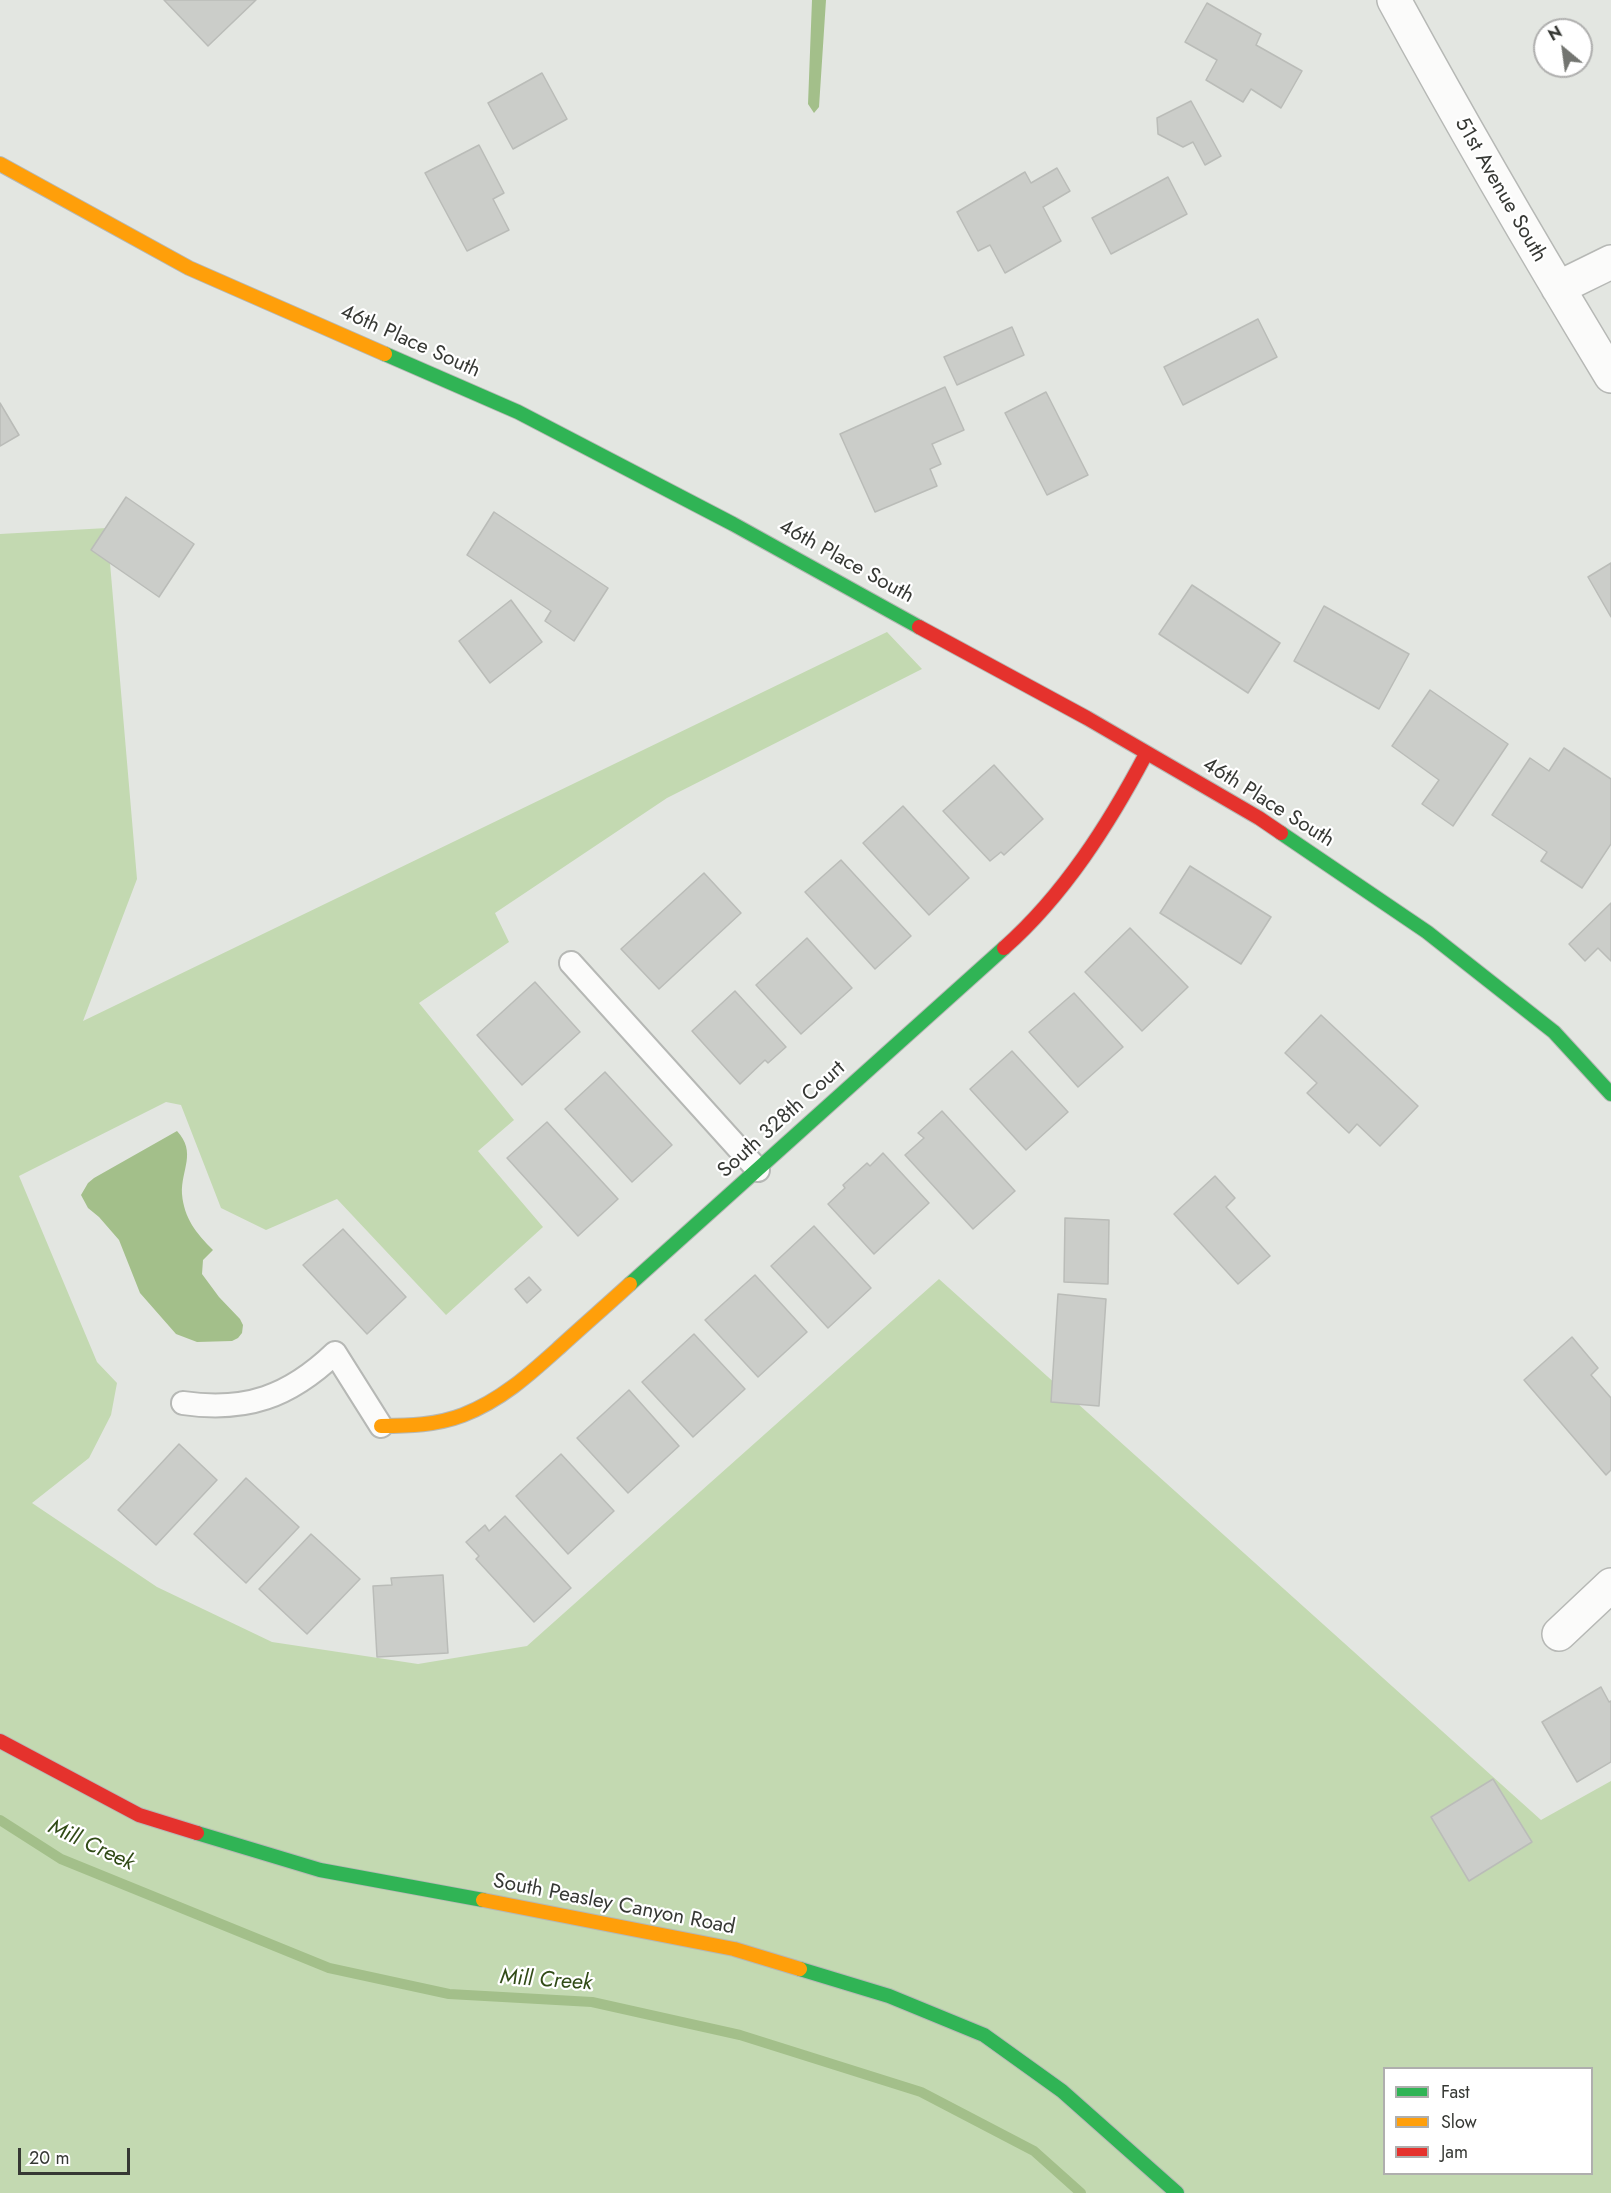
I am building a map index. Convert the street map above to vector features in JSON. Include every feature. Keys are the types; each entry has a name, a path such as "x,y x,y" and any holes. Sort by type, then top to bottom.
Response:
{"street":[{"name":"51st Avenue South","path":"1394,0 1442,89 1611,376"},
{"name":"46th Place South","path":"0,164 189,268 518,412 734,524 1053,701 1088,718 1258,818 1427,932 1554,1032 1611,1094"},
{"path":"1558,288 1611,262"},
{"name":"South 328th Court","path":"381,1426 410,1427 440,1423 491,1404 512,1390 1011,942 1047,904 1104,828 1146,754"},
{"path":"1559,1634 1611,1585"},
{"name":"South Peasley Canyon Road","path":"0,1742 139,1815 320,1870 734,1950 889,1996 984,2035 1062,2091 1177,2193"}],"lane":[{"path":"572,963 758,1170"},
{"path":"183,1403 224,1406 256,1402 299,1383 335,1353 381,1426"}],"shaded area":[{"path":"812,0 826,0 819,107 814,113 808,104"},
{"path":"107,528 137,879 83,1021 887,632 922,669 667,798 495,913 509,942 419,1003 514,1120 478,1151 543,1227 446,1315 337,1199 266,1230 221,1208 181,1105 166,1102 19,1176 97,1362 117,1383 111,1415 89,1458 32,1503 157,1587 272,1642 418,1664 527,1646 939,1279 1541,1820 1611,1781 1611,2193 0,2193 0,534"},
{"path":"177,1131 183,1139 187,1154 182,1185 185,1210 196,1231 213,1250 203,1260 202,1274 243,1325 242,1333 232,1341 197,1342 176,1334 140,1293 119,1240 88,1208 81,1195 94,1178"}],"building":[{"path":"164,0 256,0 208,46"},
{"path":"1207,3 1261,34 1256,45 1302,71 1281,108 1251,89 1243,102 1206,80 1217,60 1185,42"},
{"path":"542,73 567,119 513,149 488,103"},
{"path":"1191,101 1221,156 1205,165 1193,142 1183,147 1158,134 1157,118"},
{"path":"479,145 504,193 493,199 509,230 467,251 425,173"},
{"path":"1057,168 1070,191 1043,207 1061,241 1005,273 990,245 978,251 957,212 1025,172 1031,183"},
{"path":"1168,177 1187,214 1111,254 1092,218"},
{"path":"1258,319 1277,357 1183,405 1164,367"},
{"path":"1012,327 1024,355 957,385 944,357"},
{"path":"945,387 964,430 932,444 941,464 930,469 937,486 875,512 840,434"},
{"path":"1046,392 1088,475 1047,495 1005,413"},
{"path":"0,403 19,435 0,446"},
{"path":"126,497 194,544 159,597 91,550"},
{"path":"494,512 608,588 574,641 545,621 551,611 467,555"},
{"path":"1611,563 1611,617 1588,577"},
{"path":"1192,585 1280,643 1248,693 1159,634"},
{"path":"511,600 542,642 490,683 459,641"},
{"path":"1324,606 1409,654 1379,709 1294,661"},
{"path":"1430,690 1508,744 1453,826 1422,804 1439,780 1392,746"},
{"path":"1564,748 1611,779 1611,844 1582,888 1541,861 1547,852 1492,815 1530,758 1549,771"},
{"path":"994,765 1043,819 1004,855 1001,852 990,861 943,811"},
{"path":"903,806 969,878 929,915 863,843"},
{"path":"841,860 911,936 875,969 805,892"},
{"path":"1190,866 1271,917 1241,964 1160,913"},
{"path":"704,873 741,913 659,989 621,949"},
{"path":"1611,903 1611,961 1598,948 1585,961 1569,944"},
{"path":"1130,928 1188,987 1142,1031 1085,972"},
{"path":"807,938 852,988 801,1034 756,985"},
{"path":"535,982 580,1032 522,1085 477,1035"},
{"path":"735,991 786,1047 768,1063 765,1060 740,1084 692,1031"},
{"path":"1074,993 1123,1047 1078,1087 1029,1032"},
{"path":"1321,1015 1418,1106 1380,1146 1357,1124 1349,1133 1307,1093 1317,1083 1285,1053"},
{"path":"1012,1051 1068,1112 1026,1150 970,1089"},
{"path":"605,1072 672,1145 632,1182 565,1109"},
{"path":"942,1111 1015,1191 973,1229 905,1155 924,1138 918,1133"},
{"path":"547,1122 618,1199 578,1236 507,1158"},
{"path":"883,1153 929,1203 874,1254 828,1204 845,1188 843,1185 867,1163 870,1166"},
{"path":"1215,1176 1235,1198 1226,1207 1270,1256 1238,1284 1174,1214"},
{"path":"1065,1218 1109,1220 1108,1284 1064,1282"},
{"path":"814,1226 871,1288 828,1328 771,1266"},
{"path":"343,1229 406,1297 367,1334 303,1265"},
{"path":"755,1275 807,1332 758,1377 705,1320"},
{"path":"529,1277 541,1290 527,1303 515,1289"},
{"path":"1058,1294 1106,1299 1099,1406 1051,1402"},
{"path":"694,1334 745,1389 693,1437 642,1382"},
{"path":"1572,1337 1598,1368 1591,1375 1611,1398 1611,1470 1606,1475 1524,1380"},
{"path":"629,1390 679,1446 628,1493 577,1438"},
{"path":"179,1444 217,1480 156,1545 118,1510"},
{"path":"561,1454 614,1511 568,1554 516,1496"},
{"path":"246,1478 299,1527 246,1583 194,1534"},
{"path":"505,1516 571,1588 534,1622 476,1559 479,1556 466,1542 485,1525 489,1531"},
{"path":"311,1534 360,1579 307,1634 259,1589"},
{"path":"443,1575 448,1653 377,1657 373,1586 392,1585 391,1578"},
{"path":"1601,1687 1609,1702 1611,1701 1611,1762 1577,1782 1542,1722"},
{"path":"1493,1779 1532,1842 1469,1881 1431,1817"}],"waterway":[{"name":"Mill Creek","path":"0,1820 61,1859 329,1968 449,1994 592,2002 740,2035 921,2092 1034,2151 1081,2193"}],"traffic: fast":[{"path":"385,354 518,412 733,524 919,627"},
{"path":"1281,833 1427,932 1554,1032 1611,1094"},
{"path":"630,1284 1004,948"},
{"path":"197,1833 320,1870 483,1900"},
{"path":"800,1969 889,1996 984,2035 1062,2091 1177,2193"}],"traffic: slow":[{"path":"0,164 189,268 385,354"},
{"path":"381,1426 443,1421 491,1402 527,1376 630,1284"},
{"path":"483,1900 734,1949 800,1969"}],"traffic: jam":[{"path":"919,627 1087,718 1281,833"},
{"path":"1004,948 1066,882 1101,832 1146,754"},
{"path":"0,1741 139,1815 197,1833"}]}
